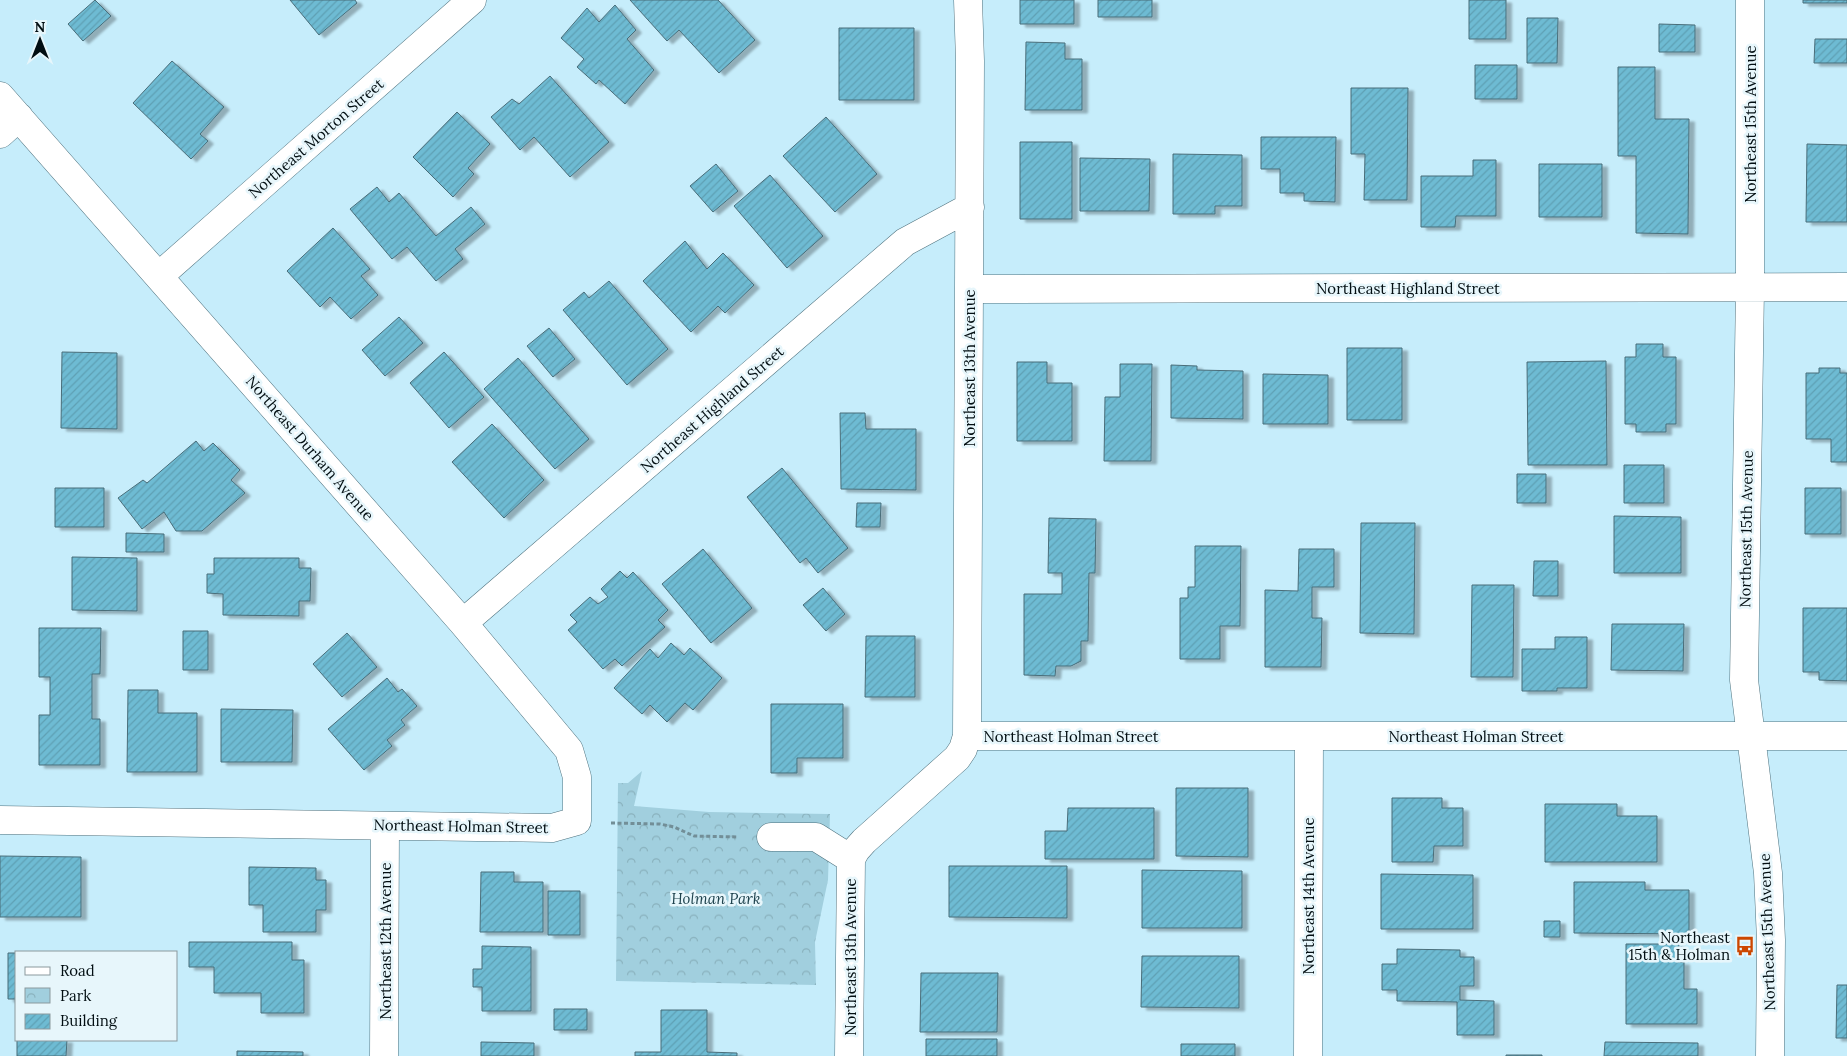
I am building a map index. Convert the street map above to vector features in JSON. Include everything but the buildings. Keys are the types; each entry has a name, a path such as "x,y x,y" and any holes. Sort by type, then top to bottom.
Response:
{"street":[{"name":"Northeast Morton Street","path":"159,276 472,0"},
{"name":"Northeast 13th Avenue","path":"967,736 970,207 968,0"},
{"name":"Northeast 15th Avenue","path":"1750,0 1750,288 1744,680 1768,873 1770,1056"},
{"name":"Northeast Durham Avenue","path":"0,96 10,126 159,276 463,623 569,750 577,777 577,821"},
{"name":"Northeast Highland Street","path":"463,623 905,242 970,207"},
{"name":"Northeast Highland Street","path":"969,289 1847,288"},
{"name":"Northeast Holman Street","path":"851,858 864,841 951,764 963,749 967,736 1847,736"},
{"name":"Northeast 14th Avenue","path":"1308,1056 1309,736"},
{"name":"Northeast Holman Street","path":"0,820 533,828 552,828 577,821"},
{"name":"Northeast 12th Avenue","path":"384,1056 385,826"},
{"path":"771,837 816,837 851,858"},
{"name":"Northeast 13th Avenue","path":"849,1056 851,858"}],"path":[{"path":"577,821 660,824 674,827 694,836 705,837 771,837"}],"green space":[{"name":"Holman Park","path":"642,771 634,806 709,812 830,814 828,880 815,942 816,985 616,981 618,783 628,783"}],"place":[{"name":"Northeast 15th & Holman","path":"1745,946"}]}
